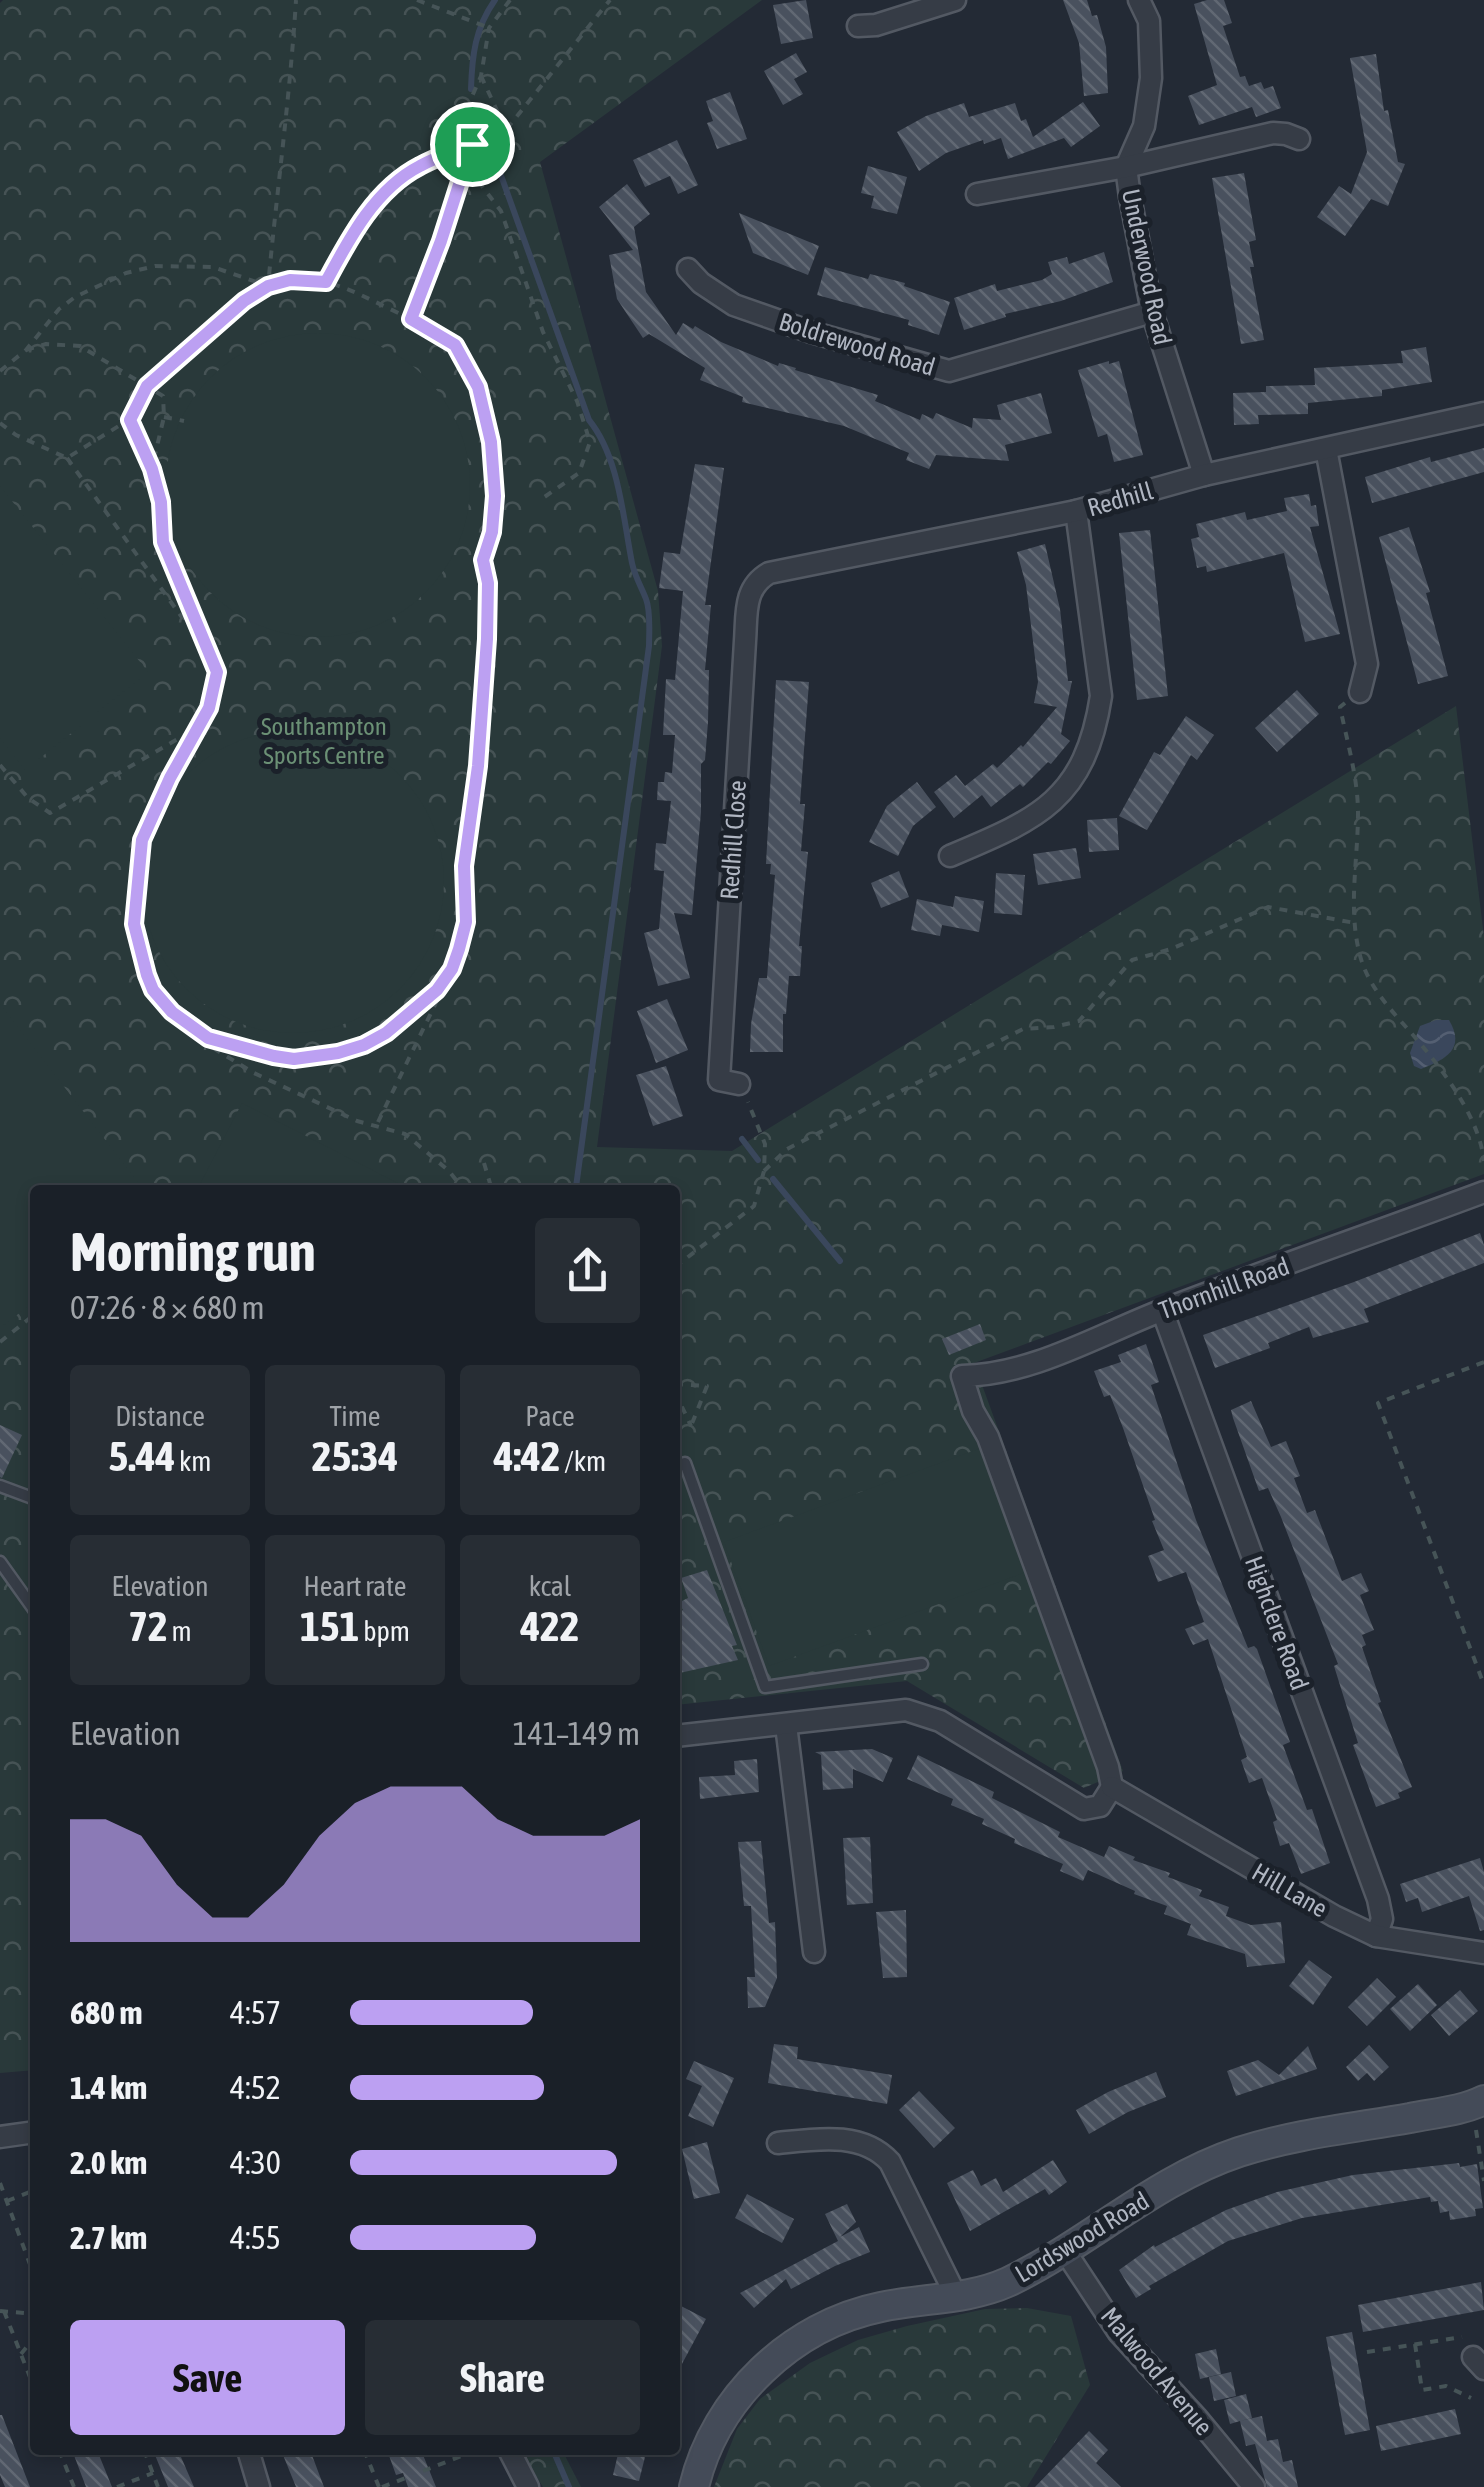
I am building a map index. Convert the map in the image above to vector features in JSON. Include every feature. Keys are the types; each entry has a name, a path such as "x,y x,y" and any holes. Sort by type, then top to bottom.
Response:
{"street":[{"path":"858,26 876,25 955,0"},
{"name":"Underwood Road","path":"1139,0 1149,22 1151,78 1144,126 1126,167 1152,312 1204,474"},
{"path":"977,194 1126,167 1272,134 1299,139"},
{"name":"Boldrewood Road","path":"688,269 701,283 734,305 948,372 1152,312"},
{"name":"Redhill","path":"756,581 770,573 1076,511 1204,474 1484,413"},
{"path":"1326,449 1368,664 1360,692"},
{"path":"950,856 1014,830 1038,815 1058,797 1086,754 1101,696 1076,511"},
{"name":"Redhill Close","path":"740,1084 719,1080 746,624 749,592 756,581"},
{"name":"Thornhill Road","path":"1112,1787 1040,1578 962,1376 1014,1370 1162,1310 1484,1192"},
{"name":"Highclere Road","path":"1162,1310 1378,1900 1382,1919 1376,1936"},
{"path":"680,1736 917,1712 956,1730 1084,1809 1100,1806 1112,1787"},
{"path":"786,1725 814,1952"},
{"name":"Hill Lane","path":"1112,1787 1334,1916 1376,1936 1484,1953"},
{"name":"Lordswood Road","path":"694,2487 704,2456 726,2414 749,2383 770,2363 820,2329 883,2306 956,2296 1002,2284 1065,2250 1186,2173 1238,2152 1295,2136 1479,2102"},
{"path":"0,2137 30,2133"},
{"path":"778,2143 855,2141 879,2150 890,2162 956,2296"},
{"name":"Malwood Avenue","path":"1065,2250 1118,2333 1247,2485"},
{"path":"250,2455 260,2487"},
{"path":"512,2455 528,2487"}],"lane":[{"path":"680,1465 684,1464 765,1686 922,1664"},
{"path":"0,1486 30,1497"},
{"path":"0,1562 30,1604"}],"path":[{"path":"268,286 290,104 296,0"},
{"path":"417,0 489,28"},
{"path":"510,0 489,28 481,76 470,101 478,181 500,211 542,332 577,401 590,442 580,473 543,498"},
{"path":"326,282 348,242 384,193 418,167 506,130 610,0"},
{"path":"481,76 506,130"},
{"path":"411,319 472,144"},
{"path":"0,371 26,350 59,309 126,273 154,266 213,267 268,286"},
{"path":"68,458 130,420 147,386 244,301 268,286 290,280 326,282 357,291 411,319 455,345 478,387 491,442 495,496 492,532 483,560 488,583 487,639 478,766 464,866 466,922 452,969 378,1124"},
{"path":"26,350 46,344 80,346 163,396 164,417 152,469"},
{"path":"164,417 184,421"},
{"path":"130,420 152,469 161,502 163,542 217,672 209,708 170,778 142,840 134,924 153,990 214,1048 254,1073 357,1121 406,1134 460,1185"},
{"path":"0,424 68,458 180,616 199,627"},
{"path":"1360,692 1340,707 1358,812 1353,872 1355,923 1362,962 1388,1008 1414,1036 1467,1112 1482,1142 1484,1161"},
{"path":"0,765 28,798 50,813 199,727"},
{"path":"764,1171 787,1149 1023,1029 1079,1021 1132,960 1170,949 1268,907 1355,923"},
{"path":"195,1032 294,1059 338,1053 386,1033 437,990 452,969"},
{"path":"680,1263 754,1206 764,1171 765,1144 740,1084"},
{"path":"484,1162 491,1185"},
{"path":"0,1342 30,1318"},
{"path":"1484,1362 1378,1403 1484,1685"},
{"path":"680,1384 707,1386 691,1426 680,1403"},
{"path":"1479,2102 1484,2180"},
{"path":"0,2184 30,2264"},
{"path":"7,2201 30,2192"},
{"path":"30,2314 2,2311 30,2377"},
{"path":"1368,2352 1467,2336"},
{"path":"21,2354 30,2343"},
{"path":"1415,2344 1422,2390 1446,2386 1471,2398"},
{"path":"61,2455 74,2487"},
{"path":"146,2455 158,2487"},
{"path":"366,2455 381,2487 412,2476"},
{"path":"423,2471 464,2455"},
{"path":"117,2487 152,2473"}],"green space":[{"name":"Southampton Sports Centre","path":"762,0 540,162 658,591 662,646 597,1147 732,1151 1456,706 1484,937 1484,1174 974,1363 1123,1771 1084,1788 907,1681 680,1704 680,1185 30,1185 30,2070 0,2073 0,3"},
{"path":"318,333 376,344 426,377 459,427 470,485 459,543 426,593 376,626 318,637 260,626 210,593 177,543 166,485 177,427 210,377 260,344"},
{"path":"0,486 148,672 25,770 0,738"},
{"name":"Southampton Sports Centre","path":"293,731 351,743 400,775 432,824 444,882 432,940 400,989 351,1021 293,1033 235,1021 186,989 154,940 142,882 154,824 186,775 235,743"},
{"path":"0,1004 140,1185 30,1185 30,1305 0,1328"},
{"path":"242,1103 401,1185 200,1185"},
{"path":"981,1448 1026,1572 769,1666 724,1542"},
{"path":"1027,2308 1071,2316 1090,2385 1027,2487 714,2487 737,2429 760,2399 810,2363 858,2340 907,2326 985,2309"},
{"path":"523,2455 565,2455 581,2487 543,2487"}],"water":[{"path":"1449,1020 1454,1030 1454,1046 1445,1057 1421,1069 1414,1066 1410,1053 1420,1026"}],"building":[{"path":"806,0 813,38 781,44 773,5"},
{"path":"1063,0 1087,0 1092,16 1097,15 1106,47 1108,93 1084,96 1079,43"},
{"path":"1224,0 1232,23 1223,26 1240,77 1245,76 1249,86 1261,82 1264,89 1273,86 1281,108 1256,117 1252,107 1199,125 1188,96 1217,85 1194,4"},
{"path":"796,53 807,72 794,79 803,94 783,105 764,71"},
{"path":"1376,54 1384,111 1388,110 1398,162 1405,164 1388,206 1371,199 1345,236 1317,217 1339,186 1351,194 1367,152 1350,58"},
{"path":"730,92 747,139 717,149 707,123 713,121 706,101"},
{"path":"1083,102 1100,126 1071,147 1064,138 1008,159 1001,138 984,144 983,140 946,153 919,171 897,132 926,116 964,103 969,117 1015,103 1021,121 1026,119 1033,137"},
{"path":"677,140 698,185 678,194 670,176 645,187 633,160"},
{"path":"868,166 907,177 897,214 871,208 874,196 861,193"},
{"path":"1244,173 1256,240 1249,242 1254,267 1250,267 1264,340 1241,344 1212,178"},
{"path":"627,184 650,214 634,227 646,292 676,335 683,323 693,329 695,326 721,342 778,366 779,363 878,395 875,401 920,420 922,414 933,419 936,413 972,428 973,418 1001,420 997,405 1041,393 1052,433 1005,445 1009,461 936,455 929,469 906,460 909,453 844,426 742,402 743,397 700,380 705,368 649,334 643,338 617,299 609,255 633,250 599,207"},
{"path":"739,213 819,246 808,275 753,253"},
{"path":"1104,252 1113,282 964,330 954,298 995,284 997,291 1042,280 1052,274 1048,262 1067,257 1069,264"},
{"path":"825,267 868,279 870,274 905,283 904,286 950,302 939,335 908,325 909,320 817,295"},
{"path":"1426,347 1432,382 1382,390 1382,396 1308,403 1308,414 1258,415 1259,424 1234,425 1233,393 1266,392 1266,386 1315,385 1314,368 1403,363 1401,351"},
{"path":"1119,361 1143,455 1114,462 1107,434 1098,437 1078,370"},
{"path":"1484,448 1484,472 1372,503 1365,477 1430,457 1431,462"},
{"path":"695,464 724,468 705,605 711,605 705,670 709,670 708,722 705,760 701,764 692,915 674,913 690,978 658,986 644,933 659,929 664,871 654,870 656,843 666,844 671,801 657,800 658,782 664,782 665,772 672,773 675,735 663,735 666,679 675,680 683,591 659,588 664,552 680,554"},
{"path":"1309,494 1311,506 1316,505 1319,526 1310,527 1340,634 1305,642 1284,553 1207,572 1206,566 1197,568 1191,539 1199,537 1196,524 1245,512 1247,520 1287,511 1284,498"},
{"path":"1409,527 1430,592 1426,593 1448,676 1418,684 1379,537"},
{"path":"1150,530 1168,696 1137,700 1119,533"},
{"path":"1045,544 1060,609 1068,681 1072,681 1061,734 1070,741 1051,764 1048,762 1023,787 1020,784 991,807 982,795 954,818 934,792 956,775 965,786 993,764 997,768 1023,747 1057,707 1034,703 1038,682 1026,585 1017,552"},
{"path":"776,680 809,682 800,804 805,804 801,851 808,852 800,976 789,976 783,1052 750,1052 759,978 767,978 775,875 770,874 771,864 766,864"},
{"path":"1297,690 1319,714 1277,752 1255,728"},
{"path":"1186,716 1214,735 1197,760 1191,755 1147,830 1119,816 1154,752 1160,755"},
{"path":"917,782 936,807 913,826 898,856 869,842 887,806"},
{"path":"1117,818 1119,850 1089,852 1087,820"},
{"path":"1076,848 1081,878 1038,885 1033,854"},
{"path":"899,871 909,897 881,908 871,883"},
{"path":"996,873 1025,875 1022,915 994,913"},
{"path":"955,896 984,901 979,932 942,925 940,936 911,930 917,899 953,907"},
{"path":"667,999 688,1050 656,1063 637,1011"},
{"path":"666,1066 683,1116 653,1126 636,1075"},
{"path":"1480,1233 1484,1263 1364,1309 1369,1322 1313,1338 1309,1327 1268,1343 1270,1348 1215,1368 1203,1335"},
{"path":"980,1324 986,1340 949,1355 942,1339"},
{"path":"1146,1344 1159,1382 1151,1385 1196,1520 1248,1648 1257,1649 1290,1742 1283,1745 1307,1810 1312,1809 1330,1863 1301,1874 1289,1843 1280,1846 1273,1822 1277,1820 1262,1778 1249,1783 1241,1760 1247,1757 1208,1639 1193,1645 1185,1629 1204,1622 1186,1572 1158,1582 1148,1556 1164,1550 1123,1428 1110,1395 1104,1397 1094,1371 1121,1362 1118,1355"},
{"path":"1251,1401 1271,1447 1286,1441 1300,1476 1294,1478 1307,1513 1315,1510 1342,1581 1361,1573 1369,1591 1360,1595 1374,1630 1362,1635 1366,1645 1362,1647 1381,1702 1378,1703 1412,1787 1398,1793 1400,1798 1376,1807 1353,1745 1358,1743 1334,1666 1338,1664 1281,1517 1268,1488 1259,1491 1233,1418 1231,1410"},
{"path":"0,1425 22,1435 2,1478 0,1477"},
{"path":"707,1570 737,1645 732,1646 738,1660 680,1673 680,1602 688,1598 681,1578"},
{"path":"872,1749 893,1758 883,1782 853,1769 853,1788 823,1790 821,1755 815,1752"},
{"path":"918,1755 994,1792 992,1798 1060,1832 1058,1837 1104,1857 1109,1846 1135,1857 1133,1860 1170,1873 1168,1877 1202,1890 1199,1896 1229,1907 1226,1916 1251,1925 1281,1922 1285,1963 1247,1967 1245,1954 1187,1935 1191,1924 1164,1914 1167,1906 1088,1870 1083,1881 1060,1871 1063,1864 1014,1843 1015,1839 982,1824 984,1819 951,1805 953,1799 907,1779"},
{"path":"757,1759 759,1792 700,1799 699,1777 735,1775 734,1761"},
{"path":"870,1837 873,1903 847,1905 843,1838"},
{"path":"761,1841 769,1923 775,1922 777,1978 765,2007 748,2008 747,1977 755,1977 751,1906 744,1906 738,1842"},
{"path":"1480,1858 1484,1872 1484,1930 1480,1931 1469,1896 1422,1912 1418,1898 1406,1902 1400,1884"},
{"path":"906,1910 907,1977 883,1978 876,1912"},
{"path":"1309,1960 1332,1977 1313,2005 1289,1986"},
{"path":"1377,1978 1396,1997 1367,2026 1348,2007"},
{"path":"1418,1984 1437,2005 1410,2031 1390,2009"},
{"path":"1460,1990 1478,2011 1449,2036 1431,2015"},
{"path":"774,2044 798,2047 797,2059 892,2075 887,2104 768,2083"},
{"path":"1369,2045 1389,2067 1374,2081 1367,2073 1358,2081 1346,2067"},
{"path":"1308,2046 1317,2069 1236,2096 1227,2071 1258,2060 1279,2075"},
{"path":"694,2061 734,2078 713,2127 688,2116 702,2086 686,2079"},
{"path":"1156,2072 1166,2097 1089,2134 1076,2110"},
{"path":"919,2091 955,2128 934,2148 899,2110"},
{"path":"707,2142 720,2193 694,2199 682,2149"},
{"path":"1053,2160 1067,2182 1049,2195 1045,2189 970,2231 947,2183 973,2170 981,2186 996,2178 1003,2192"},
{"path":"1459,2163 1460,2167 1477,2164 1483,2208 1475,2209 1476,2216 1450,2220 1449,2211 1440,2213 1438,2201 1431,2202 1430,2197 1302,2218 1228,2241 1149,2286 1151,2289 1136,2298 1119,2270 1154,2245 1226,2210 1277,2192 1353,2175"},
{"path":"747,2194 794,2219 782,2243 735,2218"},
{"path":"847,2204 856,2222 840,2237 859,2227 870,2252 791,2289 786,2279 754,2308 740,2293 838,2241 825,2214"},
{"path":"1481,2282 1484,2310 1363,2332 1358,2305"},
{"path":"680,2308 706,2319 680,2368"},
{"path":"1352,2332 1370,2430 1345,2435 1326,2337"},
{"path":"1216,2349 1221,2374 1200,2379 1195,2354"},
{"path":"1231,2372 1236,2396 1214,2401 1209,2377"},
{"path":"1246,2394 1252,2418 1230,2424 1224,2400"},
{"path":"1455,2409 1461,2434 1381,2451 1376,2426"},
{"path":"0,2415 30,2487 5,2487 0,2475"},
{"path":"1262,2416 1267,2441 1278,2439 1283,2462 1292,2460 1298,2487 1267,2487 1255,2444 1246,2446 1240,2421"},
{"path":"1089,2431 1108,2450 1096,2463 1121,2487 1035,2487"},
{"path":"74,2455 99,2455 112,2487 86,2487"},
{"path":"155,2455 180,2455 194,2487 168,2487"},
{"path":"283,2455 312,2455 324,2487 296,2487"},
{"path":"389,2455 423,2455 436,2487 408,2487 403,2473 396,2475"},
{"path":"618,2455 646,2455 639,2481 613,2475"}],"waterway":[{"path":"471,89 476,43 495,0"},
{"path":"476,106 589,420 607,451 632,563 649,616 649,646 576,1185"},
{"path":"742,1139 758,1160"},
{"path":"773,1179 840,1261"},
{"path":"555,2455 569,2487"}],"route":[{"path":"472,144 411,319 455,345 478,387 491,442 495,496 492,532 483,560 488,583 487,639 478,766 464,866 466,922 452,969 437,990 386,1033 338,1053 294,1059 274,1056 208,1038 172,1012 153,990 134,924 142,840 170,778 209,708 217,672 163,542 161,502 152,469 130,420 147,386 244,301 268,286 290,280 326,282 348,242 384,193 418,167 472,144"}]}
